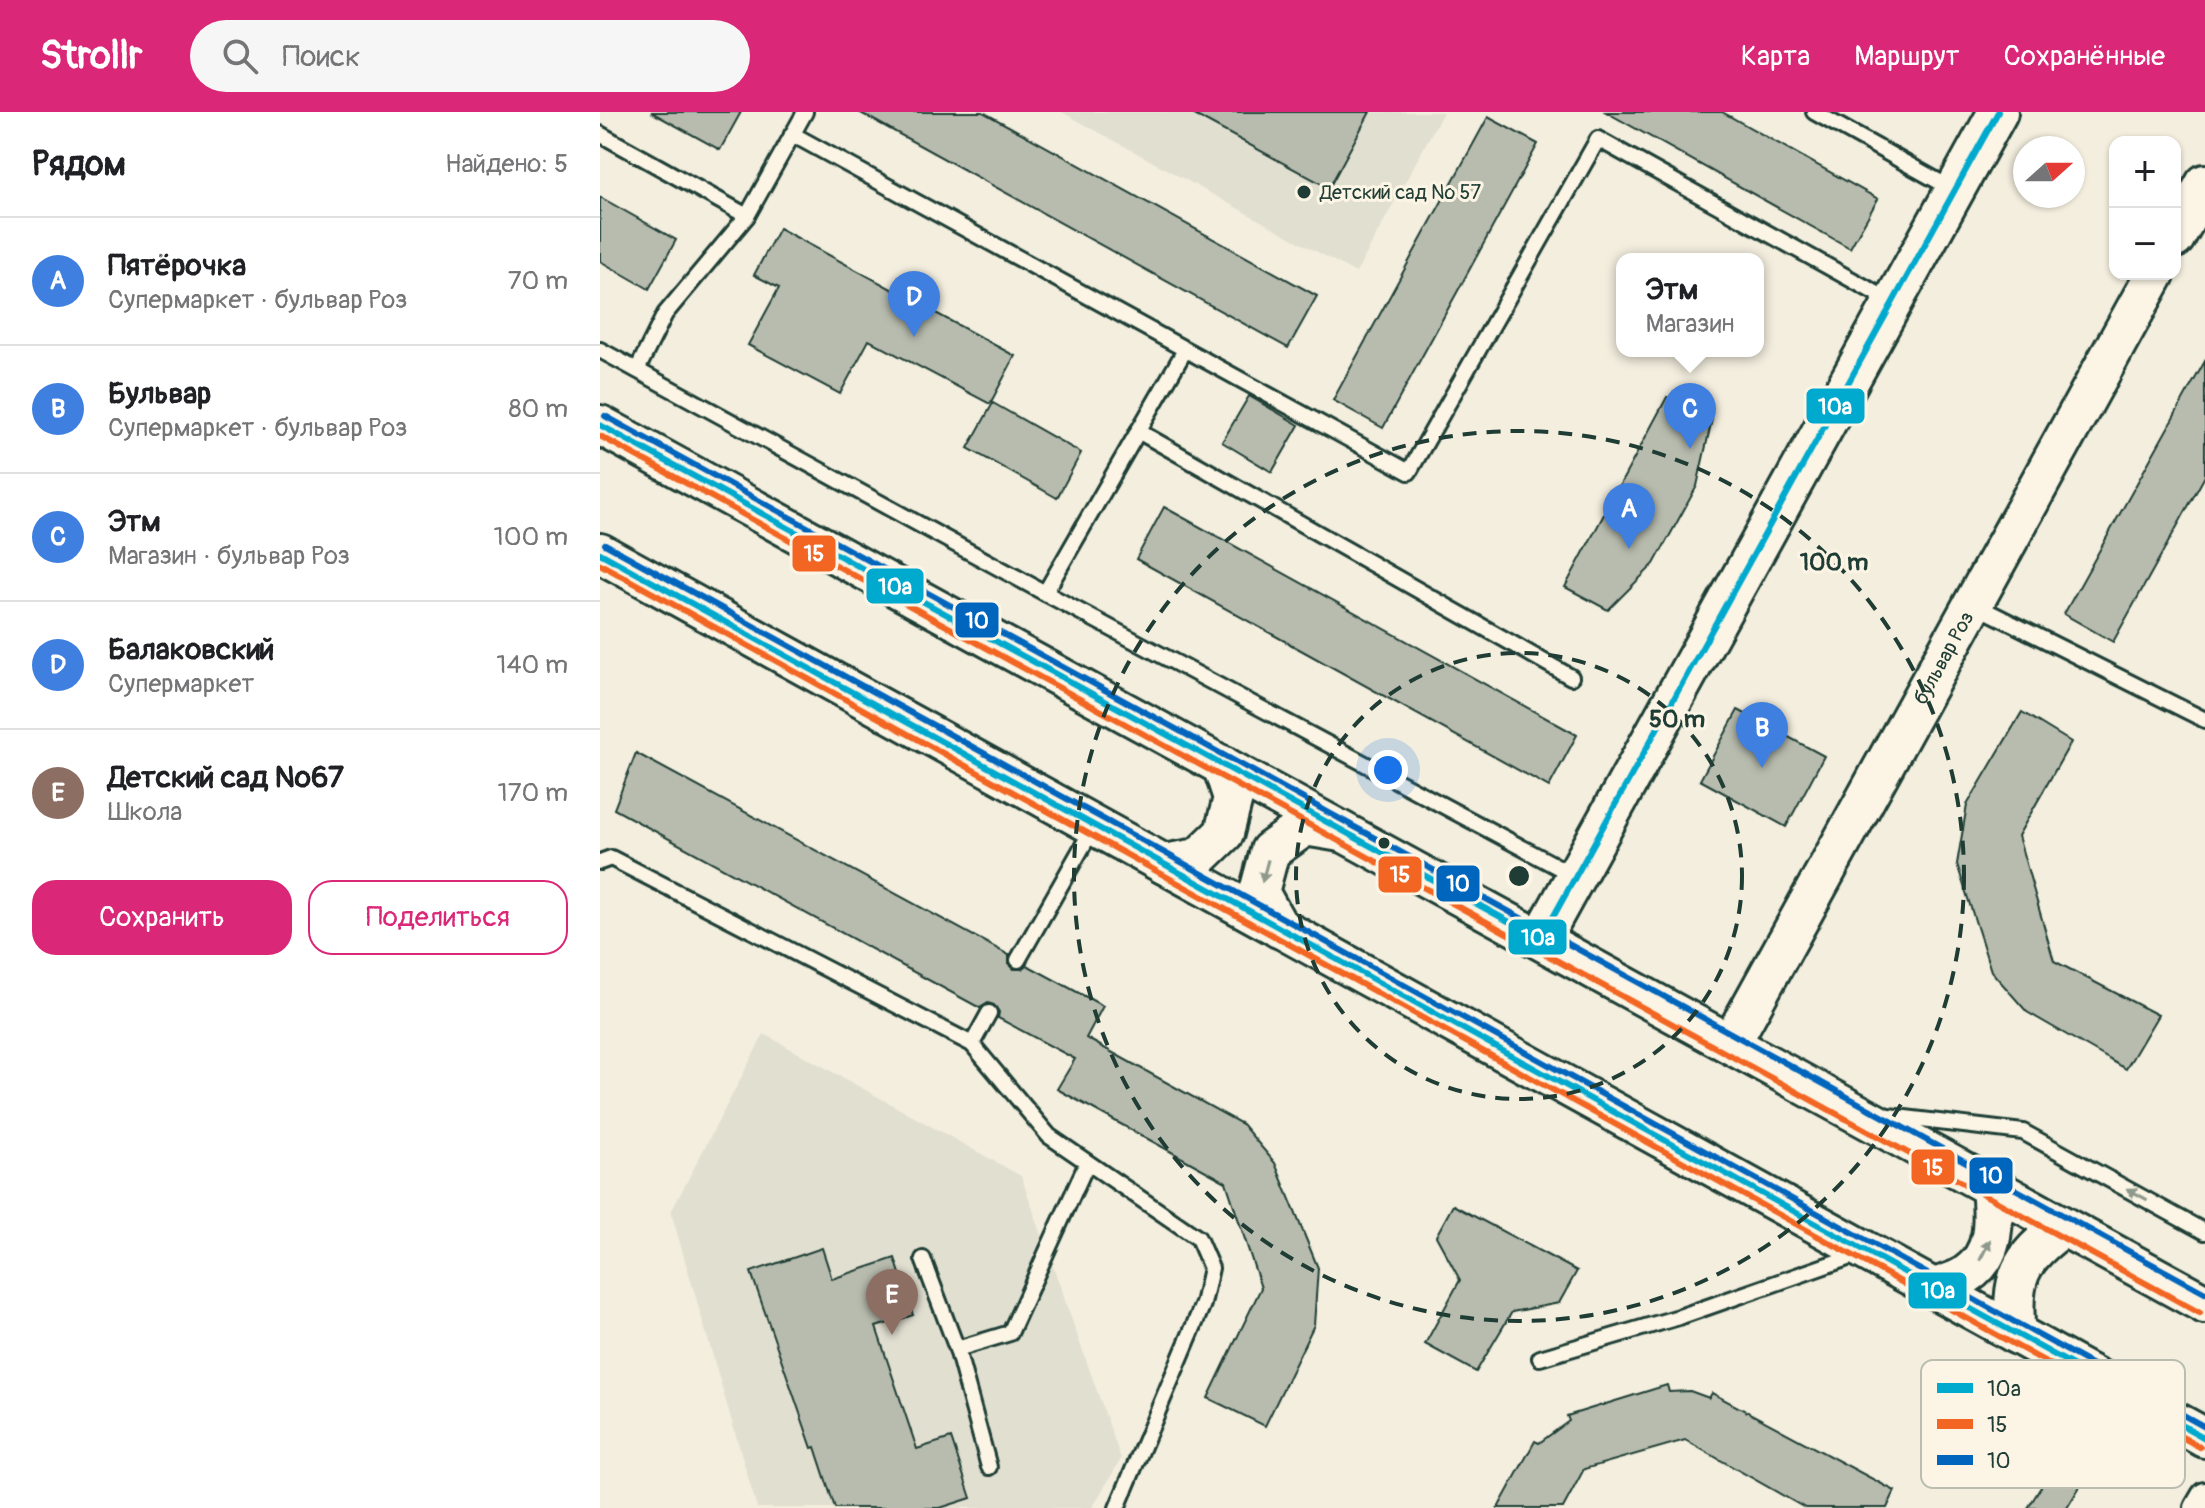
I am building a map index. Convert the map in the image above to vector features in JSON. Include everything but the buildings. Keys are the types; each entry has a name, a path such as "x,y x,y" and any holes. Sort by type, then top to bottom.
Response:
{"main road":[{"path":"1541,939 1998,112"},
{"path":"2181,227 2205,184"},
{"name":"бульвар Роз","path":"1731,1043 2152,280"},
{"path":"600,425 2205,1304"},
{"path":"600,553 2063,1360"},
{"path":"1164,864 1198,858 1224,833 1233,798 1222,765"},
{"path":"1279,928 1259,892 1270,851 1305,826 1347,833"},
{"path":"1936,1288 1967,1275 1987,1253 1994,1223 1991,1186"},
{"path":"2016,1334 2012,1300 2021,1270 2037,1245 2063,1227"},
{"path":"2185,1427 2205,1438"}],"street":[{"path":"2198,1508 2205,1496"}],"lane":[{"path":"637,370 665,314 747,216 805,112"},
{"path":"1814,112 1955,190"},
{"path":"600,134 747,216"},
{"path":"792,134 1409,472 1598,139 1893,302"},
{"path":"600,350 1576,877"},
{"path":"1045,593 1185,350"},
{"path":"1138,431 1571,677"},
{"path":"1973,604 2205,720"},
{"path":"1018,960 1094,826"},
{"path":"600,862 611,858 972,1044 1049,1136 1198,1238 1211,1268 1203,1304 1117,1508"},
{"path":"972,1044 989,1013"},
{"path":"1859,1113 2023,1132 2205,1232"},
{"path":"957,1349 1010,1333 1087,1163"},
{"path":"1540,1358 1679,1317 1866,1251"},
{"path":"923,1259 957,1349 989,1467"}],"shaded area":[{"name":"Детский сад № 57","path":"1062,112 1443,112 1356,273"},
{"path":"764,1034 1021,1176 1121,1459 1092,1508 757,1508 671,1212"}],"transit line":[{"name":"10а","path":"600,425 1541,939 1998,112"},
{"name":"10","path":"605,416 2205,1293"},
{"name":"15","path":"600,436 2200,1313"},
{"name":"10","path":"605,544 2084,1360"},
{"name":"10а","path":"600,553 2064,1360"},
{"name":"15","path":"600,564 2042,1360"},
{"name":"10","path":"2185,1416 2205,1427"},
{"name":"10а","path":"2185,1427 2205,1438"},
{"name":"15","path":"2185,1439 2200,1447"}],"place":[{"name":"Детский сад № 57","path":"1304,192"},
{"name":"Балаковский","path":"914,337"},
{"name":"Этм","path":"1690,449"},
{"name":"Пятёрочка","path":"1629,549"},
{"name":"Бульвар","path":"1762,768"},
{"name":"Детский сад №67","path":"892,1335"}]}
